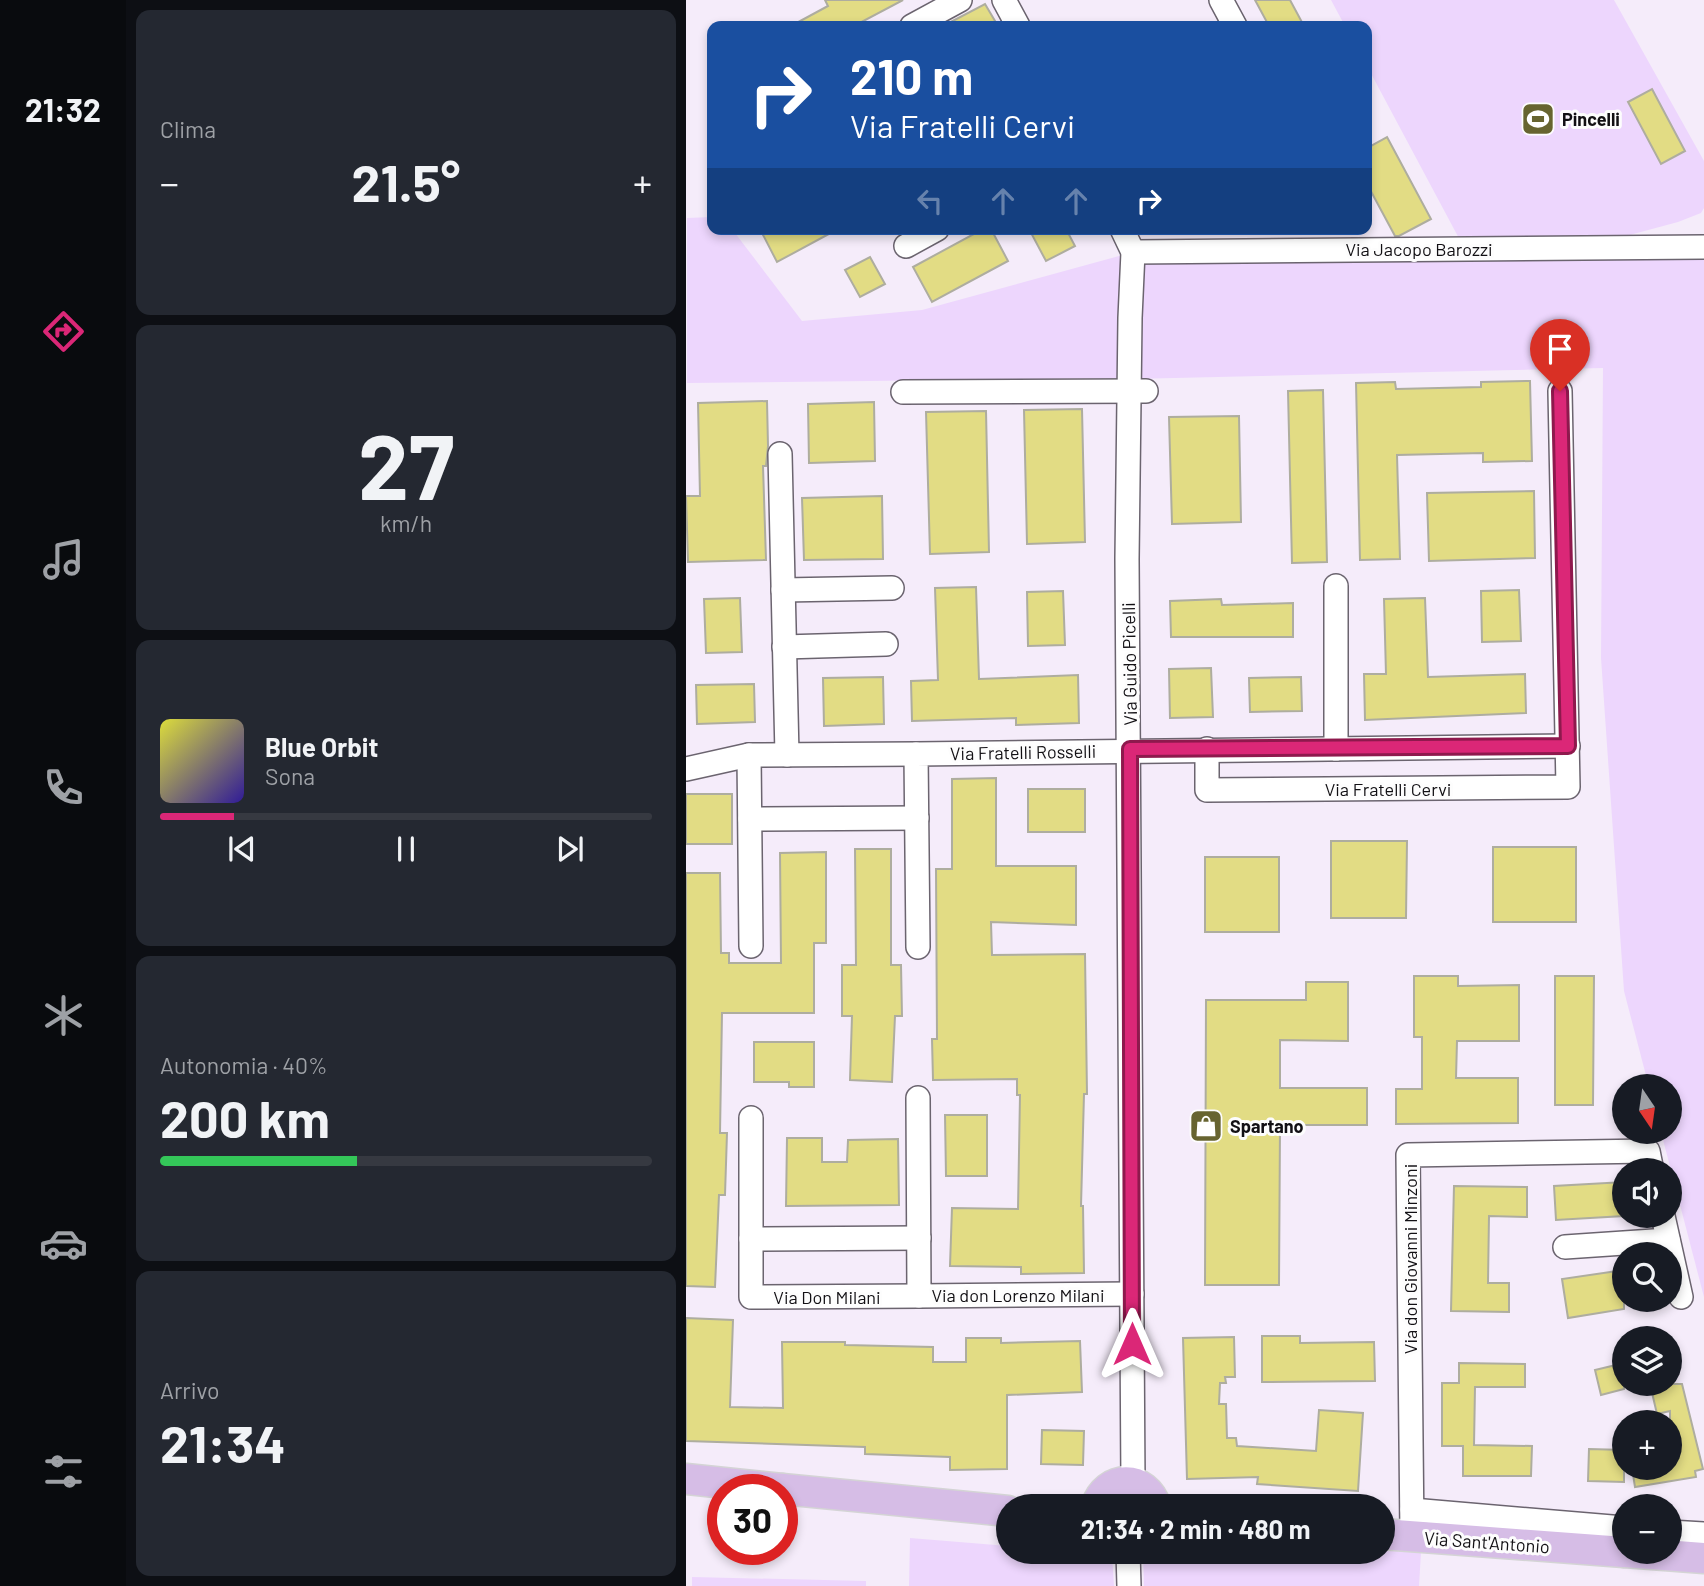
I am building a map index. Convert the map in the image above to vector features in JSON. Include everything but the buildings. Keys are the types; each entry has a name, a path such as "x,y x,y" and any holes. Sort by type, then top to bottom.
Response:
{"main road":[{"path":"686,1479 707,1481"},
{"path":"1102,1494 1113,1485 1133,1483 1147,1490 1149,1494"},
{"path":"798,1491 996,1510"},
{"name":"Via Sant'Antonio","path":"1402,1526 1592,1538 1612,1546"},
{"name":"Via Sant'Antonio","path":"1682,1556 1704,1558"}],"street":[{"path":"921,21 960,0"},
{"path":"1004,0 1015,21"},
{"path":"1221,0 1232,21"},
{"path":"906,246 926,235"},
{"path":"1125,235 1133,252"},
{"path":"1346,235 1354,250"},
{"name":"Via Jacopo Barozzi","path":"1133,252 1704,247"},
{"name":"Via Guido Picelli","path":"1133,252 1138,390 1128,559 1133,1483"},
{"path":"903,392 1138,390"},
{"name":"Via Fratelli Cervi","path":"1207,749 1207,790 1568,787 1560,391"},
{"path":"780,454 787,755"},
{"path":"1336,586 1336,749"},
{"path":"783,590 892,588"},
{"path":"784,647 886,644"},
{"path":"1130,749 1568,746"},
{"name":"Via Fratelli Rosselli","path":"686,769 749,755 1130,749"},
{"path":"916,754 918,947"},
{"path":"749,755 751,946"},
{"path":"750,819 917,818"},
{"name":"Via don Lorenzo Milani","path":"918,1098 919,1296 1132,1294"},
{"path":"751,1118 751,1239 919,1238"},
{"name":"Via don Giovanni Minzoni","path":"1402,1526 1408,1155 1647,1151 1649,1158"},
{"path":"1565,1247 1668,1241 1665,1228"},
{"name":"Via Don Milani","path":"751,1239 751,1297 919,1296"},
{"name":"Via Sant'Antonio","path":"1592,1538 1612,1532"},
{"path":"1682,1533 1704,1534"},
{"path":"1128,1564 1129,1586"}],"shaded area":[{"name":"Pincelli","path":"1331,0 1614,0 1704,161 1704,208 1701,213 1678,222 1611,240 1462,244 1372,75 1372,21 1342,21"},
{"path":"707,217 707,235 737,235 802,321 922,310 1130,253 1127,378 687,383 687,218"},
{"path":"1704,249 1704,1297 1682,1213 1682,1158 1668,1158 1664,1144 1682,1144 1682,1074 1646,1074 1624,991 1601,658 1603,368 1131,379 1135,253"},
{"path":"910,1538 996,1545 996,1564 1113,1564 1114,1586 909,1586"},
{"path":"1395,1550 1421,1552 1419,1586 1144,1586 1143,1564 1395,1564"},
{"path":"692,1577 866,1581 866,1586 692,1586"}],"place":[{"name":"Pincelli","path":"1538,119"},
{"name":"Spartano","path":"1206,1126"}],"route":[{"path":"1132,1344 1130,749 1568,746 1560,391"}]}
